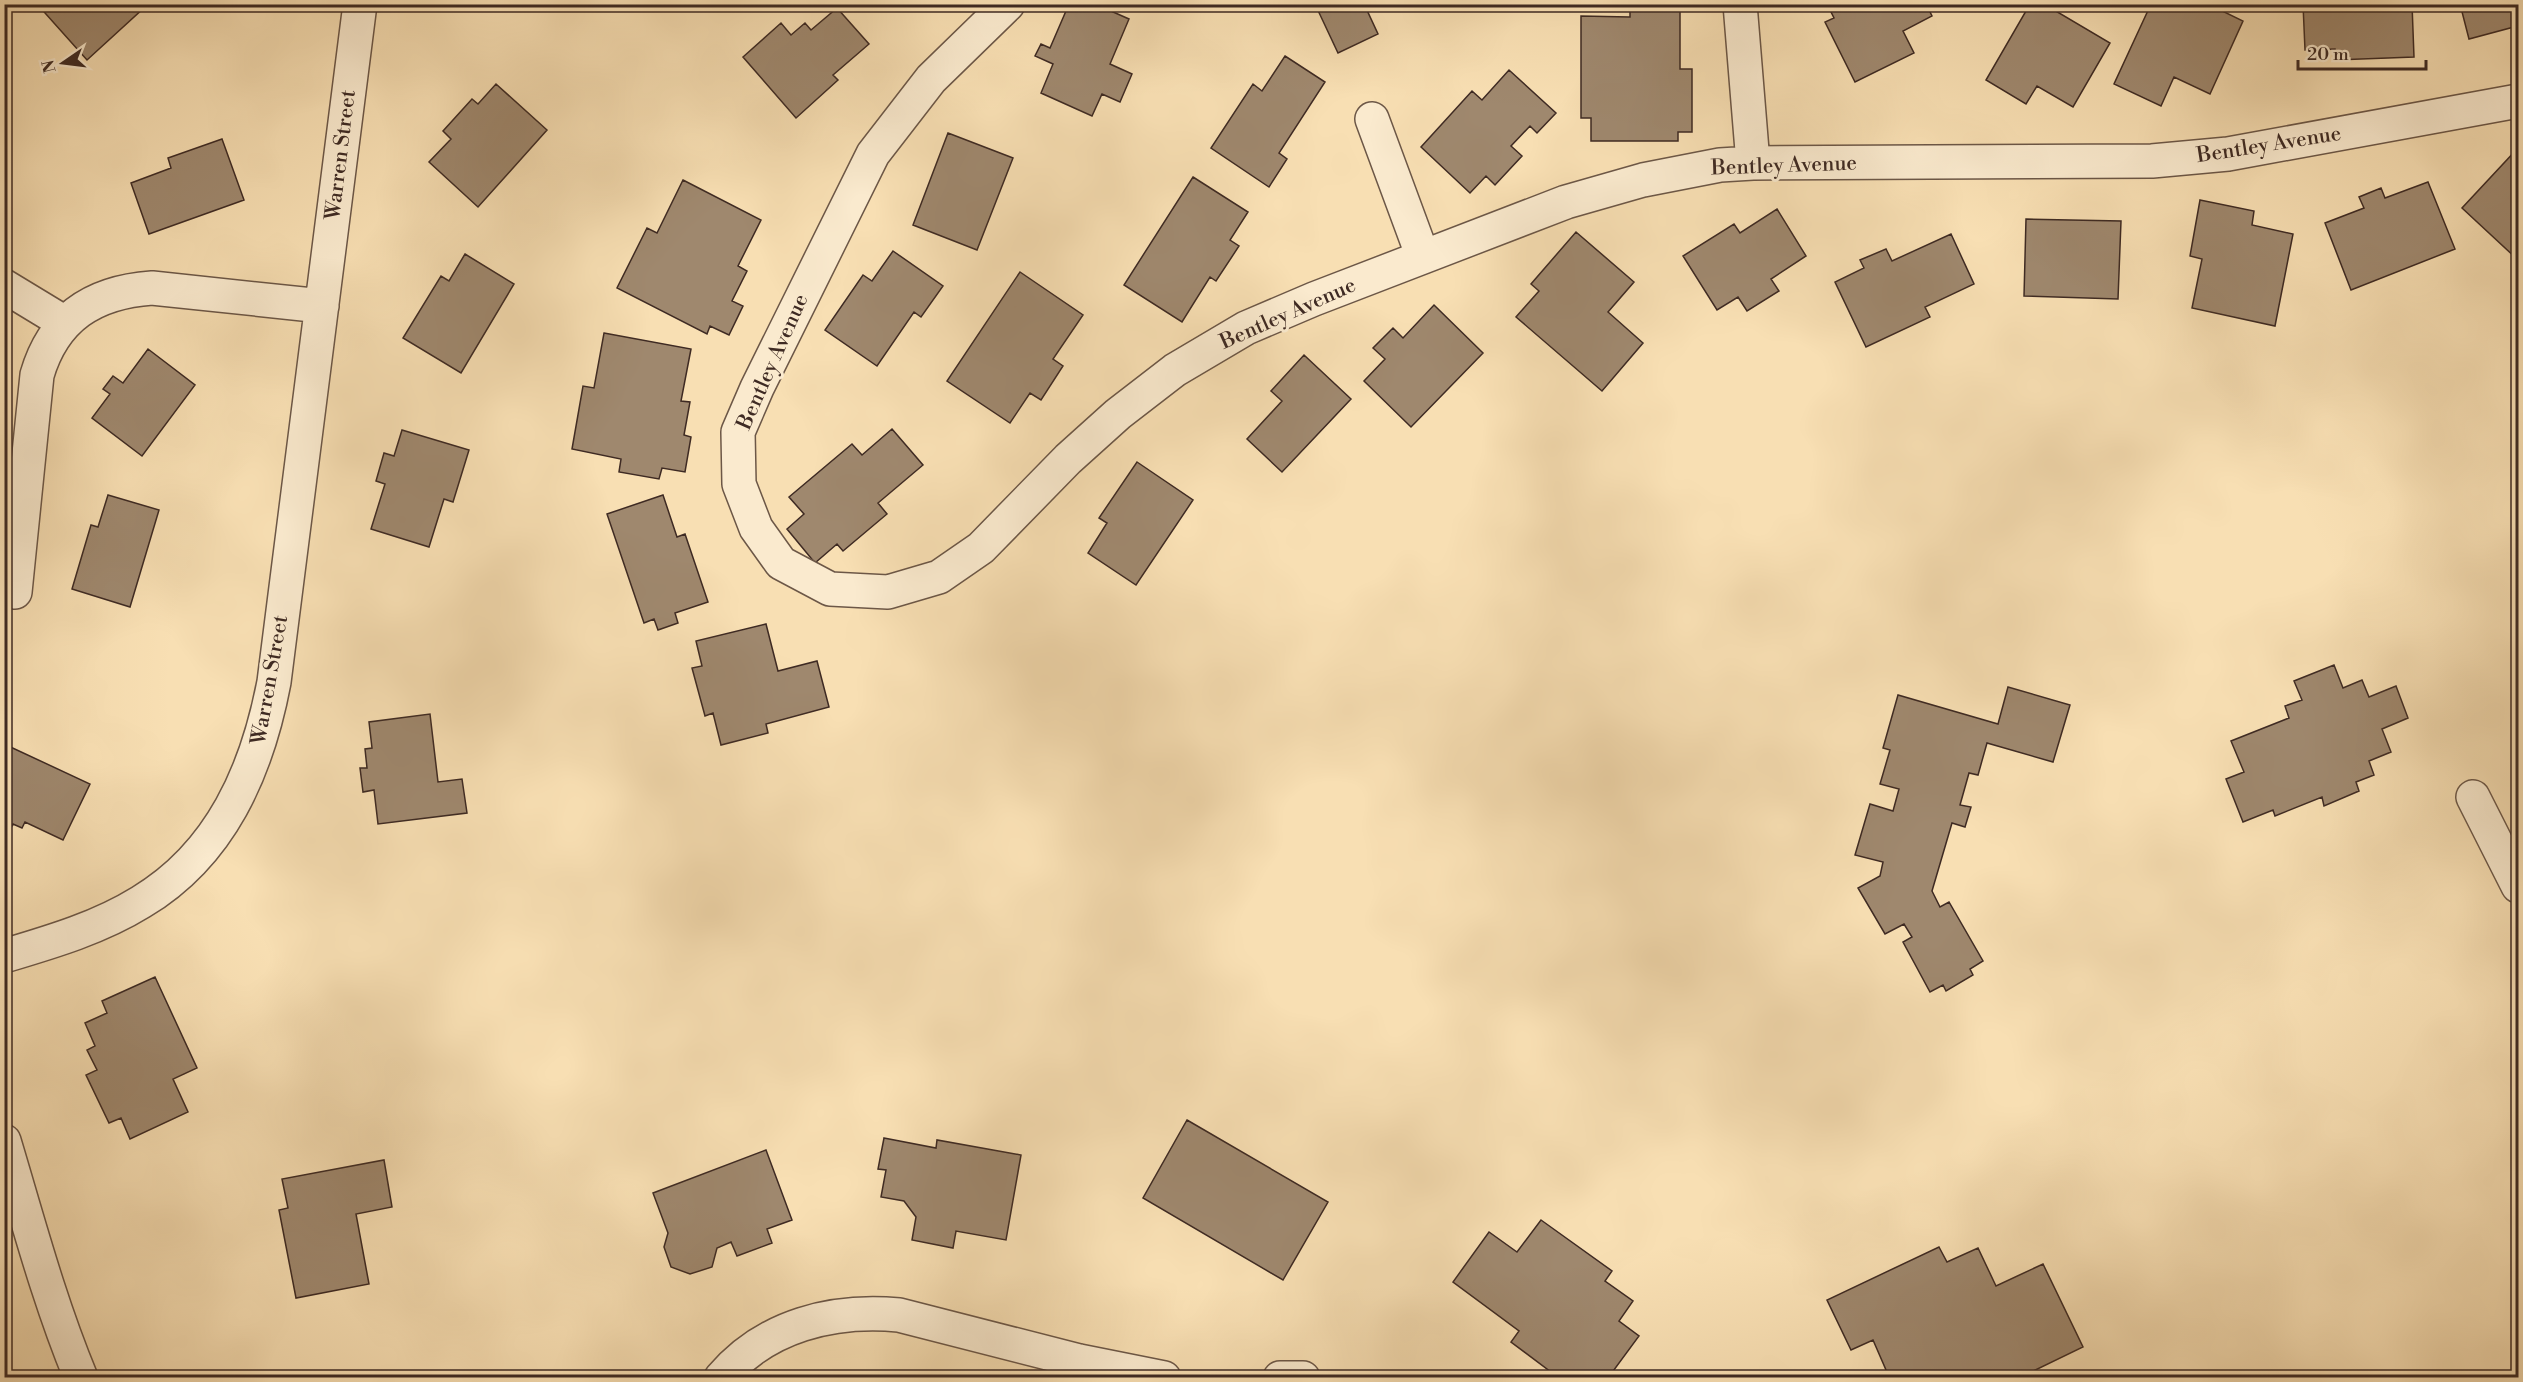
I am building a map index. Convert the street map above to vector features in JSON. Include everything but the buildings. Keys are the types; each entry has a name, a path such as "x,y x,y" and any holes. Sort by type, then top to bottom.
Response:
{"street":[{"name":"Warren Street","path":"4,956 109,920 142,902 167,883 193,861 217,830 255,759 266,722 274,682 360,4"},
{"name":"Bentley Avenue","path":"1008,4 931,80 873,154 757,388 738,432 739,484 756,528 781,563 830,590 888,592 939,577 981,548 1068,459 1118,414 1175,370 1246,328 1566,202 1642,180 1720,165 2152,161 2228,154 2518,101"},
{"path":"1740,4 1753,163"},
{"path":"1372,119 1423,257"},
{"path":"4,286 65,323"},
{"path":"15,592 37,375 47,348 65,323 83,307 100,298 136,289 152,288 322,306"},
{"path":"2472,796 2518,886"},
{"path":"4,1141 45,1280 63,1335 81,1377"},
{"path":"721,1377 735,1361 757,1344 777,1333 799,1324 828,1317 875,1313 899,1315 1078,1369 1164,1377"},
{"path":"1280,1377 1303,1377"}]}
